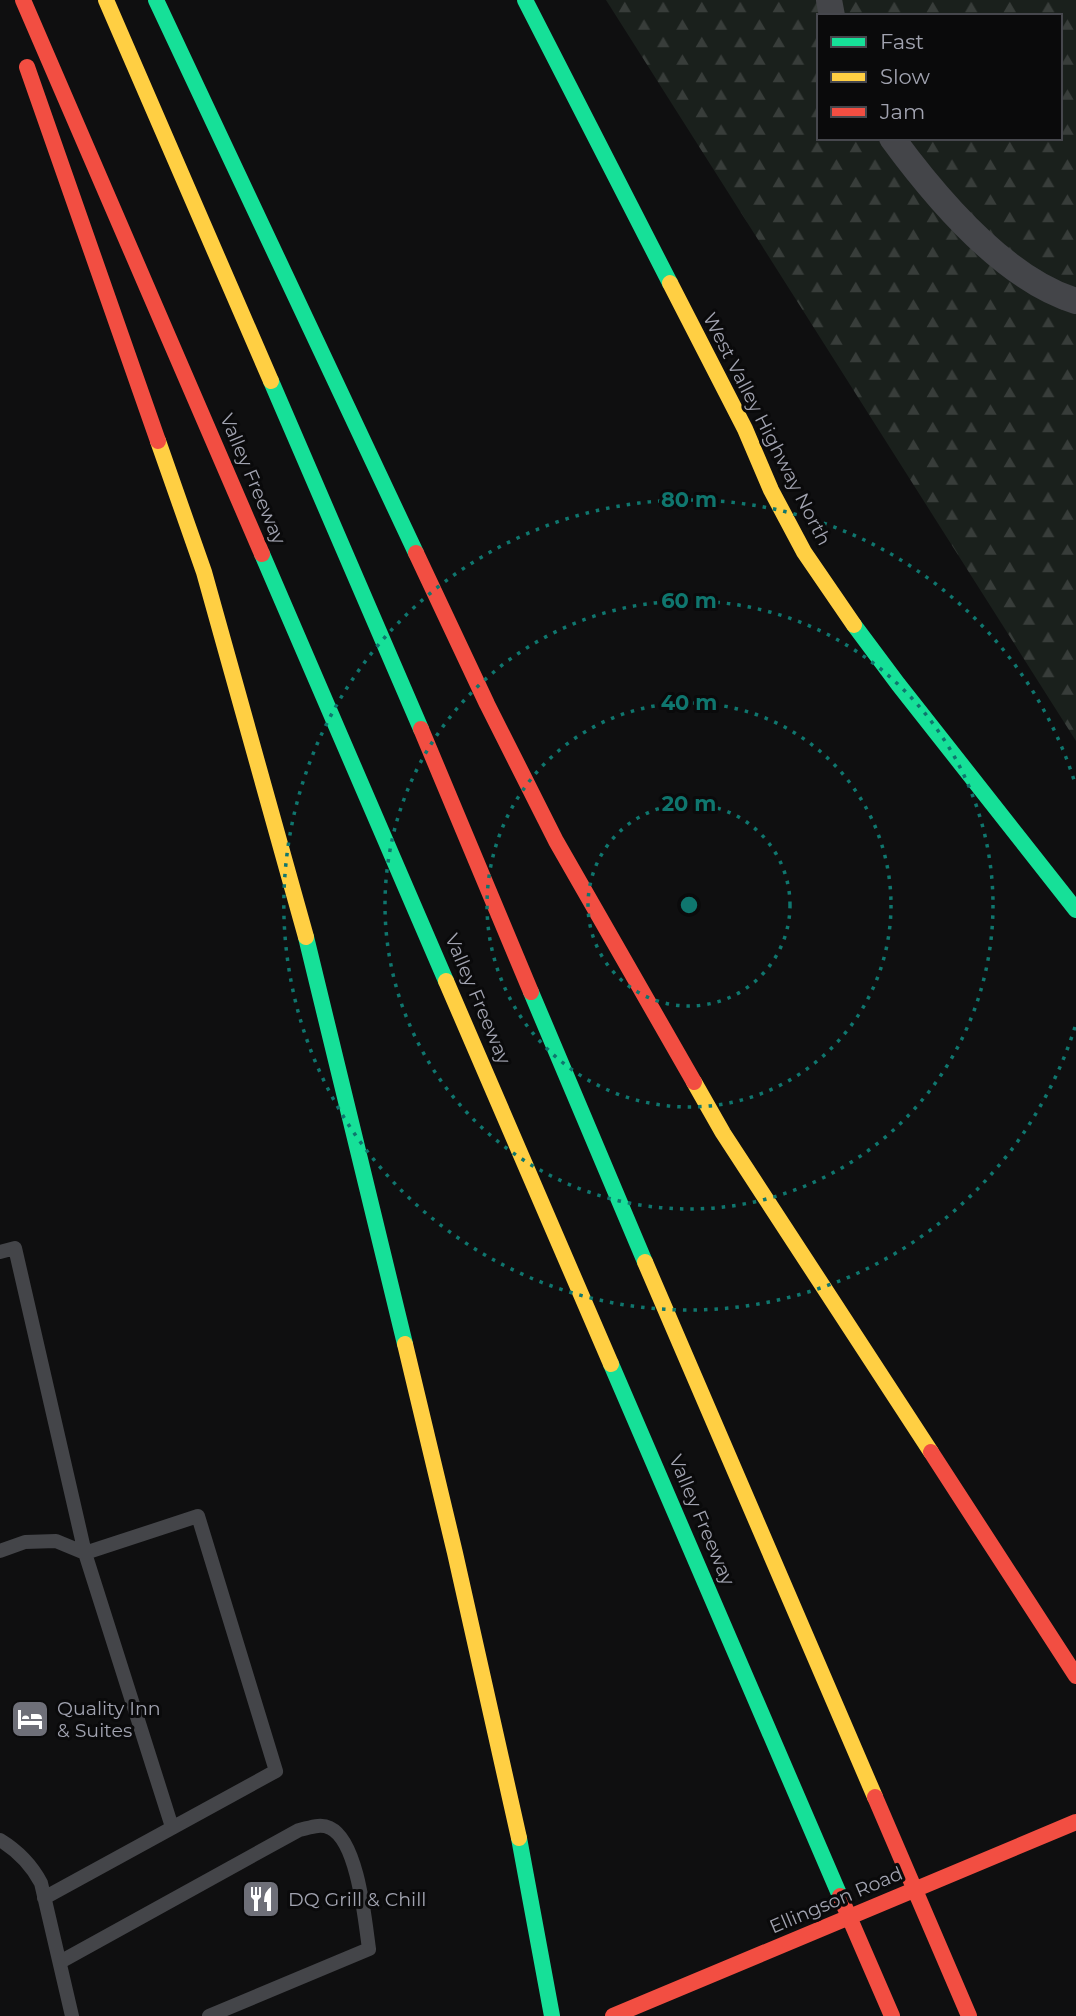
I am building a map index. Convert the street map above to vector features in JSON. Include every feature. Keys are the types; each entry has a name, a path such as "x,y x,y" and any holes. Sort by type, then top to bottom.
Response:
{"main road":[{"name":"Valley Freeway","path":"23,0 892,2016"},
{"path":"106,0 357,578 653,1282 967,2010"},
{"path":"156,0 487,704 556,841 723,1133 1076,1676"},
{"name":"West Valley Highway North","path":"525,0 745,429 771,490 804,552 898,684 1076,910"},
{"path":"21,52 204,572 309,946 452,1540 506,1777 552,2016"},
{"name":"Ellingson Road","path":"613,2016 1076,1822"}],"street":[{"path":"893,140 946,204 1004,260 1052,293 1076,300"}],"lane":[{"path":"0,1252 15,1248 85,1553 172,1827"},
{"path":"0,1551 25,1542 56,1541 85,1553 198,1516 276,1771 44,1898"},
{"path":"60,1962 299,1830 317,1825 330,1828 341,1836 354,1867 362,1897 369,1949 209,2016"},
{"path":"0,1840 12,1847 33,1868 41,1883 72,2016"}],"green space":[{"path":"606,0 1076,0 1076,741"}],"traffic: fast":[{"path":"156,0 416,553"},
{"path":"525,0 670,283"},
{"path":"271,381 421,729"},
{"path":"262,554 446,981"},
{"path":"854,625 1076,910"},
{"path":"306,937 405,1344"},
{"path":"531,992 645,1262"},
{"path":"611,1364 840,1896"},
{"path":"519,1838 552,2016"}],"traffic: slow":[{"path":"106,0 271,381"},
{"path":"670,283 804,552 854,625"},
{"path":"158,441 204,572 306,937"},
{"path":"446,981 611,1364"},
{"path":"694,1082 723,1133 931,1452"},
{"path":"645,1262 875,1797"},
{"path":"405,1344 519,1838"}],"traffic: jam":[{"path":"23,0 262,554"},
{"path":"27,67 158,441"},
{"path":"416,553 487,704 556,841 694,1082"},
{"path":"421,729 531,992"},
{"path":"931,1452 1076,1676"},
{"path":"875,1797 969,2016"},
{"path":"613,2016 1076,1822"},
{"path":"840,1896 892,2016"}],"place":[{"name":"Quality Inn & Suites","path":"30,1719"},
{"name":"DQ Grill & Chill","path":"261,1899"}]}
